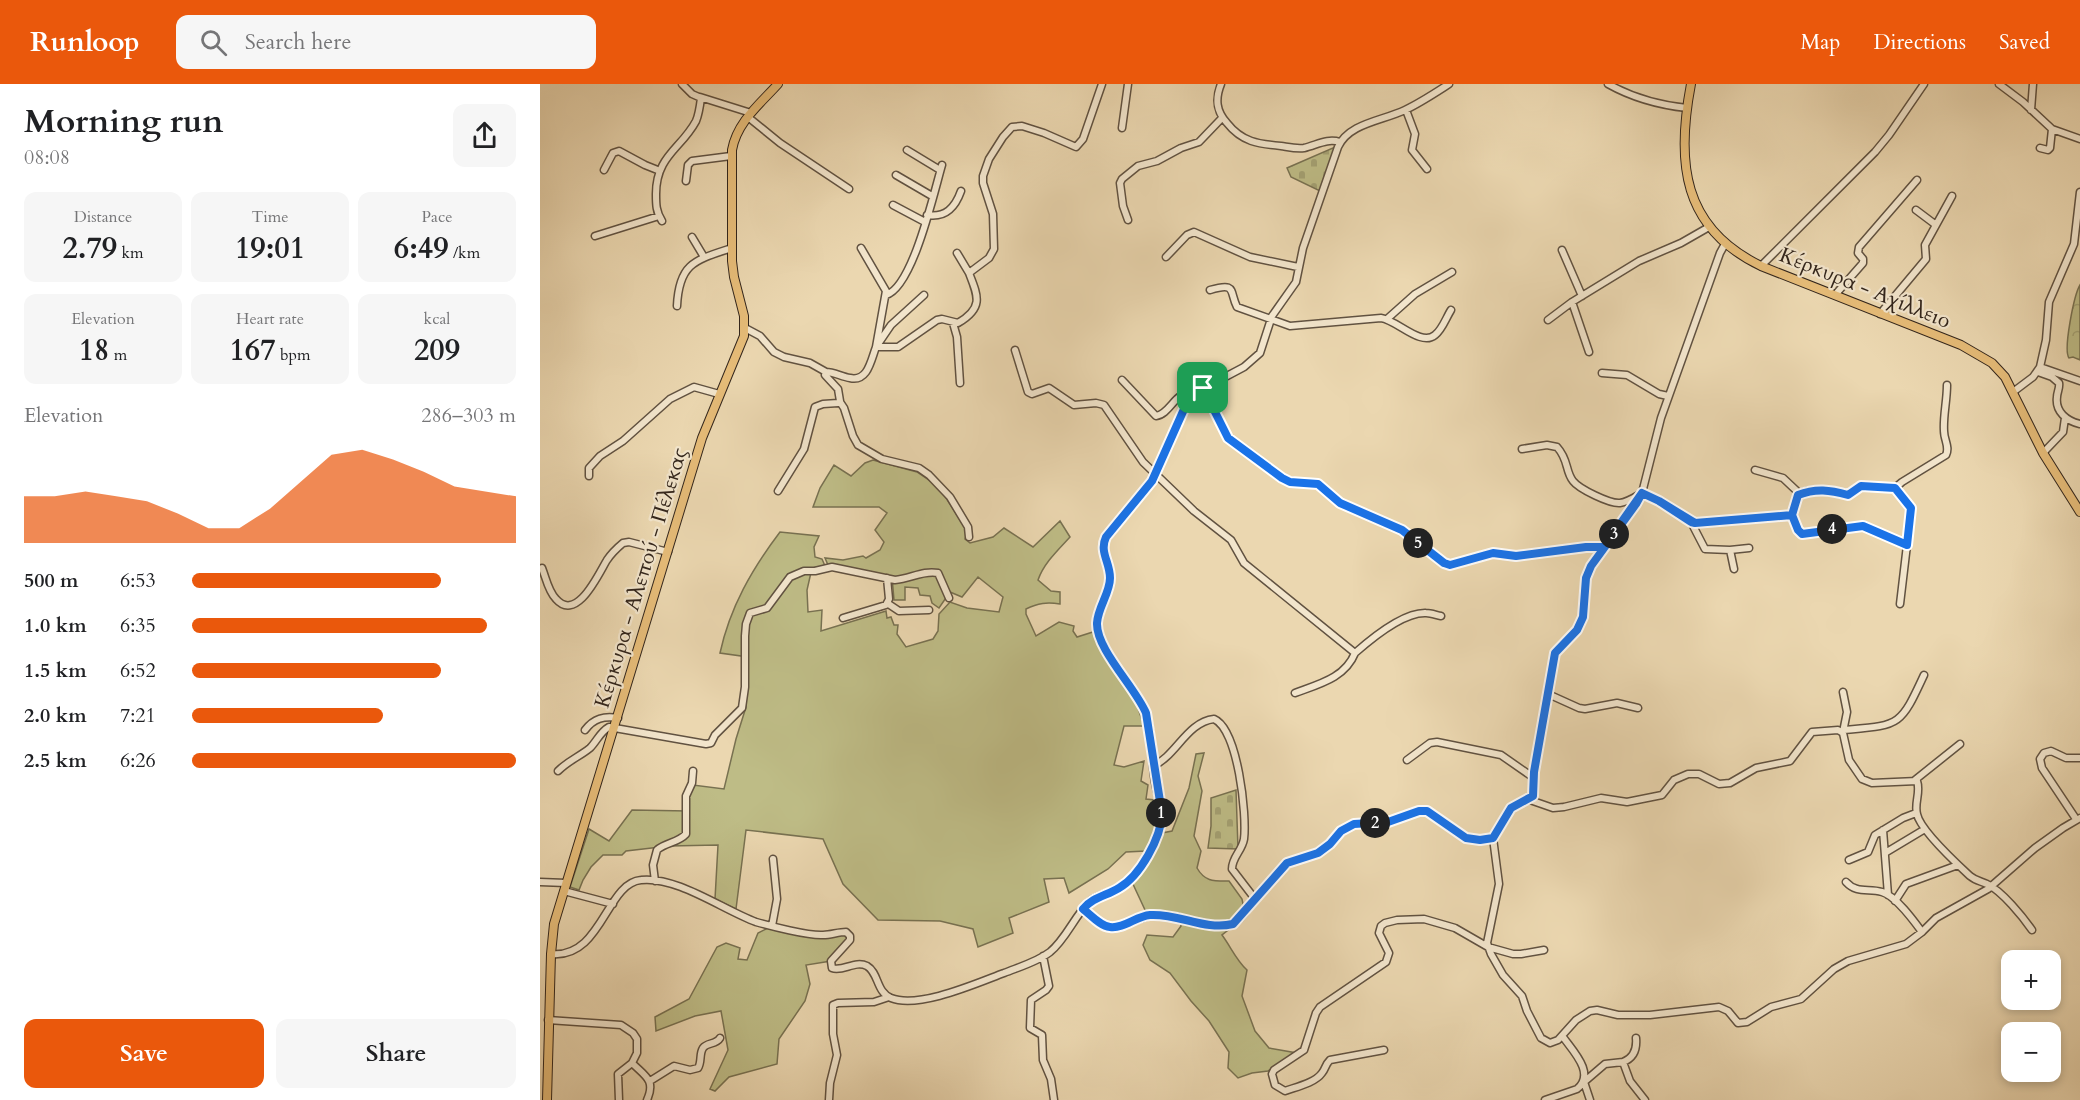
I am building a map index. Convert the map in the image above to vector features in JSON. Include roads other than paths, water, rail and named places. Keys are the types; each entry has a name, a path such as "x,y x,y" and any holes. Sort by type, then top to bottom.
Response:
{"main road":[{"name":"Κέρκυρα - Αλεπού - Πέλεκας","path":"547,1100 550,954 554,924 697,452 742,341 745,328 744,316 734,277 732,248 731,156 736,134 749,115 778,84"},
{"name":"Κέρκυρα - Αχίλλειο","path":"1691,84 1684,142 1686,174 1694,198 1709,227 1738,254 1761,266 1977,353 1999,370 2013,392 2043,453 2079,507"}],"street":[{"path":"682,84 692,94 749,115 780,143 849,189"},
{"path":"688,84 701,98"},
{"path":"969,273 990,258 994,249 993,214 983,179 987,164 1000,140 1011,129 1019,126 1044,133 1071,146 1077,146 1083,139 1102,84"},
{"path":"1122,128 1128,84"},
{"path":"1221,84 1217,102 1222,118 1236,134 1256,144 1298,149 1328,141 1340,142"},
{"path":"550,954 566,954 578,948 597,928 626,887 633,881 644,879 688,891 754,921 772,926 823,935 848,933 850,940 831,961 831,966 838,969 851,965 867,966 872,971 880,990 889,997 922,999 946,994 1043,956 1056,945 1093,899 1128,882 1158,837 1162,814 1149,727 1144,709 1103,644 1097,624 1110,579 1109,567 1103,551 1105,540 1138,500 1155,474 1185,407 1194,395 1239,370 1259,355 1270,320 1295,285 1310,225 1340,142 1352,130 1406,110 1449,84"},
{"path":"1608,84 1643,100 1687,108"},
{"path":"1761,266 1875,152 1924,84"},
{"path":"1999,84 2052,129 2080,139"},
{"path":"2031,110 2033,84"},
{"path":"595,236 661,218 656,191 660,171 664,162 694,125 701,98"},
{"path":"1406,110 1415,134 1412,150 1427,169"},
{"path":"1128,219 1120,185 1124,177 1138,166 1157,161 1181,148 1199,142 1222,118"},
{"path":"2040,148 2048,150 2050,148 2052,129"},
{"path":"886,295 891,293 907,274 941,167 907,150"},
{"path":"604,170 613,153 619,151 660,171"},
{"path":"686,181 688,165 692,161 731,156"},
{"path":"896,175 932,196"},
{"path":"1835,295 1863,263 1858,253 1859,247 1917,180"},
{"path":"893,205 926,218 938,216 945,213 957,201 961,191"},
{"path":"2013,392 2027,383 2039,369 2046,340 2049,302 2074,244 2080,192"},
{"path":"1880,314 1926,259 1924,246 1953,196"},
{"path":"1917,210 1936,225"},
{"path":"1548,320 1572,302 1639,261 1681,243 1709,227"},
{"path":"1166,257 1187,235 1194,232 1250,257 1298,267"},
{"path":"693,237 704,257"},
{"path":"1530,800 1534,794 1534,778 1555,653 1577,630 1583,617 1586,578 1604,547 1642,493 1668,396 1725,244"},
{"path":"677,306 680,282 690,267 704,257 732,248"},
{"path":"745,328 760,336 774,352 784,357 810,363 826,372 852,379 860,378 866,372 876,347 886,295 883,285 861,248"},
{"path":"1562,250 1582,296"},
{"path":"876,347 898,346 938,320 944,319 953,323 962,321 977,304 978,294 957,253"},
{"path":"1387,319 1415,294 1452,272"},
{"path":"1210,290 1221,286 1229,288 1234,292 1237,307 1290,326 1387,319 1426,339 1436,335 1450,310"},
{"path":"876,347 891,325 924,295"},
{"path":"1572,302 1589,352"},
{"path":"953,323 957,337 960,383"},
{"path":"1015,350 1029,392 1032,394 1049,388 1075,406 1096,403 1104,405 1135,453 1194,511 1231,540 1240,558 1249,569 1354,653"},
{"path":"2039,369 2080,381"},
{"path":"2039,369 2059,383 2057,400 2065,418 2062,435 2043,453"},
{"path":"826,372 825,375 838,389 840,402 858,445 882,459 924,471 950,497 968,527 969,537"},
{"path":"1602,373 1627,375 1659,394 1668,396"},
{"path":"1122,380 1156,417 1163,414 1183,394 1194,395"},
{"path":"1800,494 1826,490 1849,495 1861,486 1895,488 1947,454 1944,432 1947,386"},
{"path":"589,476 589,468 593,462 623,441 670,399 694,387 719,394"},
{"path":"1203,388 1228,438 1235,445 1282,478 1290,482 1318,484 1340,503 1402,530 1444,563 1450,565 1493,553 1516,556 1586,547 1604,547"},
{"path":"778,491 804,449 815,407 819,404 840,402"},
{"path":"2065,418 2080,424"},
{"path":"1522,449 1547,445 1557,447 1566,460 1569,475 1574,483 1614,502 1626,502 1642,493"},
{"path":"1755,470 1784,479 1800,494"},
{"path":"1895,488 1911,508 1900,604"},
{"path":"1642,493 1691,522 1705,549 1749,548"},
{"path":"1800,494 1792,515 1802,534 1863,526 1907,545"},
{"path":"1691,522 1776,518 1792,515"},
{"path":"542,568 556,600 572,604 579,601 592,588 607,560 623,543 629,542 668,552"},
{"path":"1730,550 1734,569"},
{"path":"558,771 568,761 590,748 606,728 615,727 709,744 742,708 746,687 745,636 750,613 767,608 790,577 804,571 832,567 887,578 906,579 929,571 938,573 949,598"},
{"path":"887,578 887,603"},
{"path":"887,603 900,611 929,610"},
{"path":"843,618 881,607 887,603"},
{"path":"1295,693 1324,683 1341,673 1349,665 1354,653 1390,626 1424,612 1441,616"},
{"path":"1924,675 1907,711 1891,724 1844,732 1838,730 1812,732 1790,761 1756,768 1730,783 1719,784 1694,773 1674,780 1662,795 1627,802 1601,798 1553,808 1530,800 1511,808 1493,838 1499,884 1488,934 1488,947 1503,975 1522,996 1541,1038 1550,1043 1563,1037 1576,1020 1585,1013 1597,1010 1618,1015 1650,1015 1719,1007 1728,1011 1736,1021 1744,1024 1768,1008 1801,999 1840,965 1906,944 1941,914 1991,887 2027,854 2078,819 2042,768 2040,759 2044,753 2051,751 2066,758 2080,759"},
{"path":"1843,692 1847,712 1844,732 1849,760 1862,779 1872,783 1915,780 1960,744"},
{"path":"1548,694 1585,709 1617,703 1638,708"},
{"path":"585,730 601,717 618,718"},
{"path":"1154,766 1163,761 1185,737 1203,723 1213,719 1223,725 1241,778 1243,795 1244,840 1241,850 1233,861 1232,869 1255,899"},
{"path":"1407,760 1430,743 1437,742 1501,755 1534,778"},
{"path":"655,881 653,865 657,850 665,844 681,839 686,834 686,796 692,783 693,771"},
{"path":"1915,780 1919,786 1916,813 1925,829 1975,880 1991,887 2018,910 2032,930"},
{"path":"1083,909 1109,927 1119,927 1144,916 1153,915 1199,923 1228,925 1234,923 1288,862 1318,853 1341,831 1354,824 1388,822 1419,811 1427,811 1466,838 1480,840 1493,838"},
{"path":"1849,860 1868,852 1873,836 1916,813"},
{"path":"1885,853 1925,829"},
{"path":"1883,830 1888,895"},
{"path":"772,926 777,899 773,859"},
{"path":"1895,901 1906,884 1958,865"},
{"path":"540,882 565,887 613,904"},
{"path":"1846,882 1855,889 1888,895 1922,932"},
{"path":"1384,1050 1330,1060 1316,1079 1285,1091 1275,1085 1272,1076 1274,1070 1304,1050 1320,1007 1386,962 1389,953 1379,933 1381,926 1385,923 1409,919 1433,922 1455,928 1488,947 1519,954 1544,950"},
{"path":"1043,956 1049,986 1031,1000 1029,1026 1032,1031 1042,1035 1043,1060 1051,1079 1054,1100"},
{"path":"829,1100 830,1083 837,1055 833,1034 833,1005 874,1002 889,997"},
{"path":"548,1020 621,1025 633,1033 637,1039 637,1053 632,1063 618,1074 619,1100"},
{"path":"1563,1037 1585,1071 1584,1082 1590,1100"},
{"path":"650,1081 674,1066 690,1070 698,1068 701,1061 701,1050 707,1045 716,1043 720,1038"},
{"path":"1545,1100 1577,1089 1605,1064 1623,1062 1630,1058 1635,1052 1636,1038"},
{"path":"1623,1062 1629,1081 1645,1100"},
{"path":"632,1063 650,1081 651,1090 647,1100"}]}
